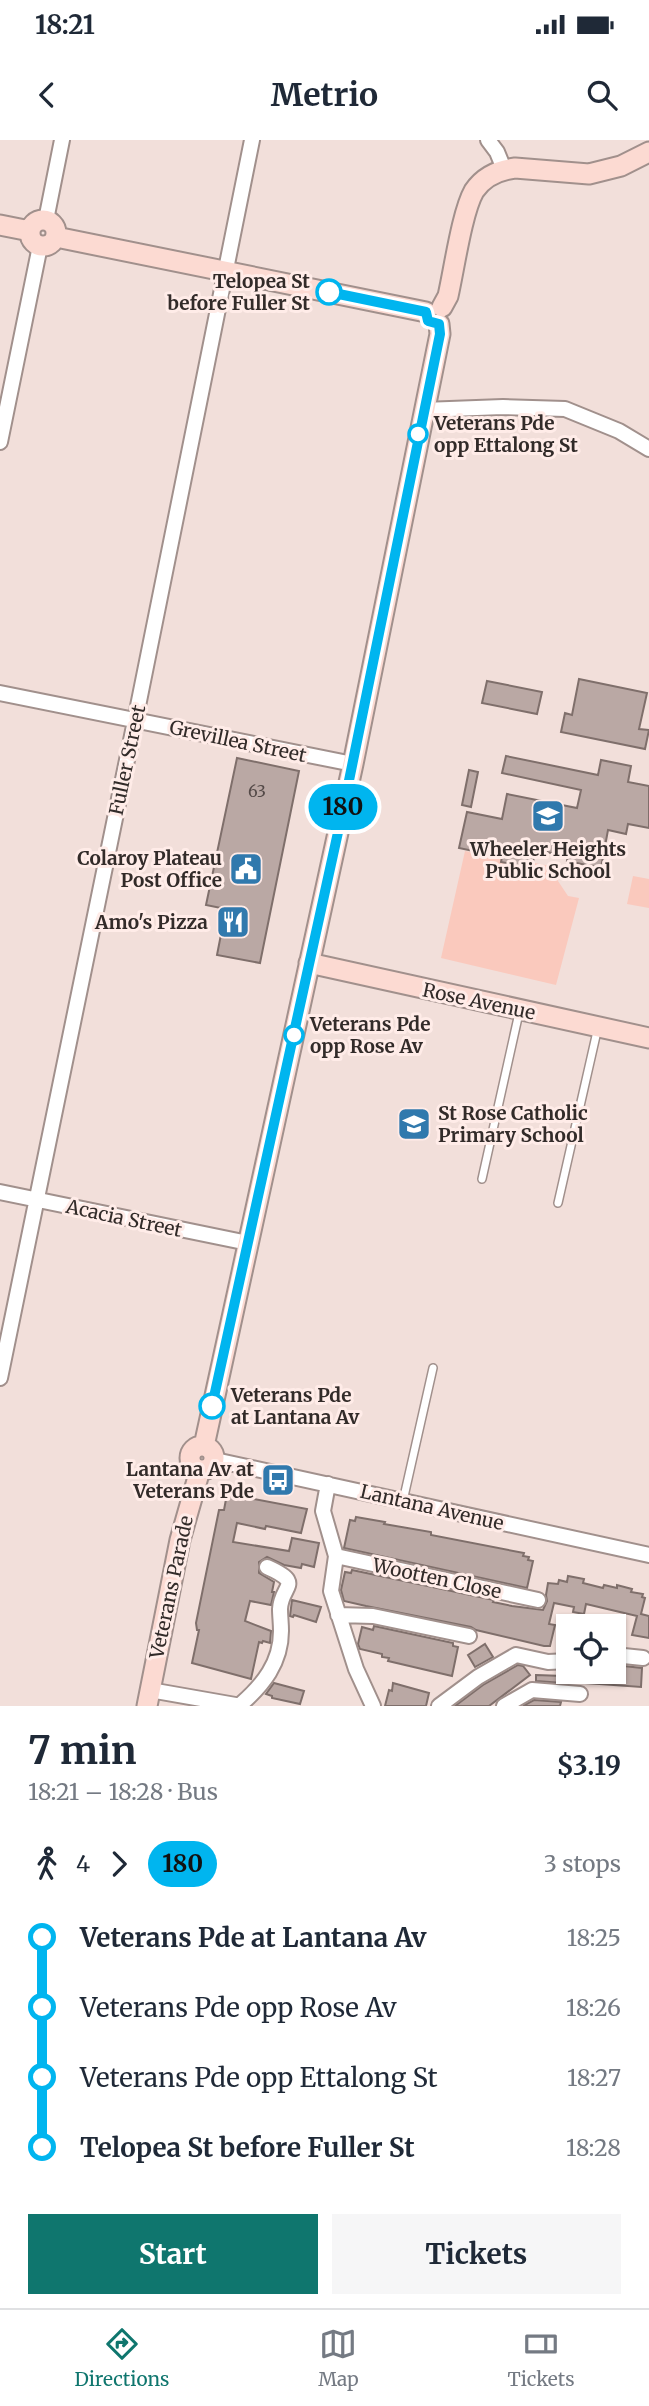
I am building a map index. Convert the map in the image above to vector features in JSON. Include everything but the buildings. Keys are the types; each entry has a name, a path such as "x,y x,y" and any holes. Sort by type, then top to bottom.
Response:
{"street":[{"path":"0,442 62,140"},
{"name":"Fuller Street","path":"0,1378 251,140"},
{"path":"488,140 504,169 589,174 621,166 649,152"},
{"name":"Veterans Parade","path":"148,1698 180,1540 206,1459 248,1243 352,764 440,334 436,314 448,296 474,191 487,177 504,169"},
{"path":"0,225 436,314"},
{"path":"423,410 503,407 565,409 619,432 649,449"},
{"name":"Grevillea Street","path":"0,693 352,764"},
{"name":"Rose Avenue","path":"310,963 649,1038"},
{"name":"Acacia Street","path":"0,1192 248,1243"},
{"name":"Lantana Avenue","path":"206,1459 649,1555"},
{"path":"327,1484 323,1511 336,1556 331,1591 356,1669 373,1706"},
{"name":"Wootten Close","path":"336,1556 538,1601"},
{"path":"148,1698 240,1706 261,1687 280,1647 280,1606 288,1588 285,1576 267,1567"},
{"path":"338,1615 373,1616 468,1636"},
{"path":"439,1706 478,1677 516,1655 556,1662"},
{"path":"626,1656 643,1658"},
{"path":"504,1706 532,1690 580,1694"}],"lane":[{"path":"482,1179 519,1010"},
{"path":"558,1203 598,1027"},
{"path":"403,1501 433,1368"}],"shaded area":[{"path":"465,851 502,858 501,863 532,869 534,863 561,868 558,881 568,896 579,898 556,985 441,958"},
{"path":"633,876 649,879 649,908 627,904"}],"bus line":[{"name":"180","path":"212,1406 344,805 440,334 439,324 428,321 426,312 329,292"}],"place":[{"name":"Telopea St before Fuller St","path":"329,292"},
{"name":"Veterans Pde opp Ettalong St","path":"418,434"},
{"name":"Wheeler Heights Public School","path":"548,816"},
{"name":"Colaroy Plateau Post Office","path":"246,869"},
{"name":"Amo's Pizza","path":"233,922"},
{"name":"Veterans Pde opp Rose Av","path":"294,1035"},
{"name":"St Rose Catholic Primary School","path":"414,1124"},
{"name":"Veterans Pde at Lantana Av","path":"212,1406"},
{"name":"Lantana Av at Veterans Pde","path":"278,1480"}]}
